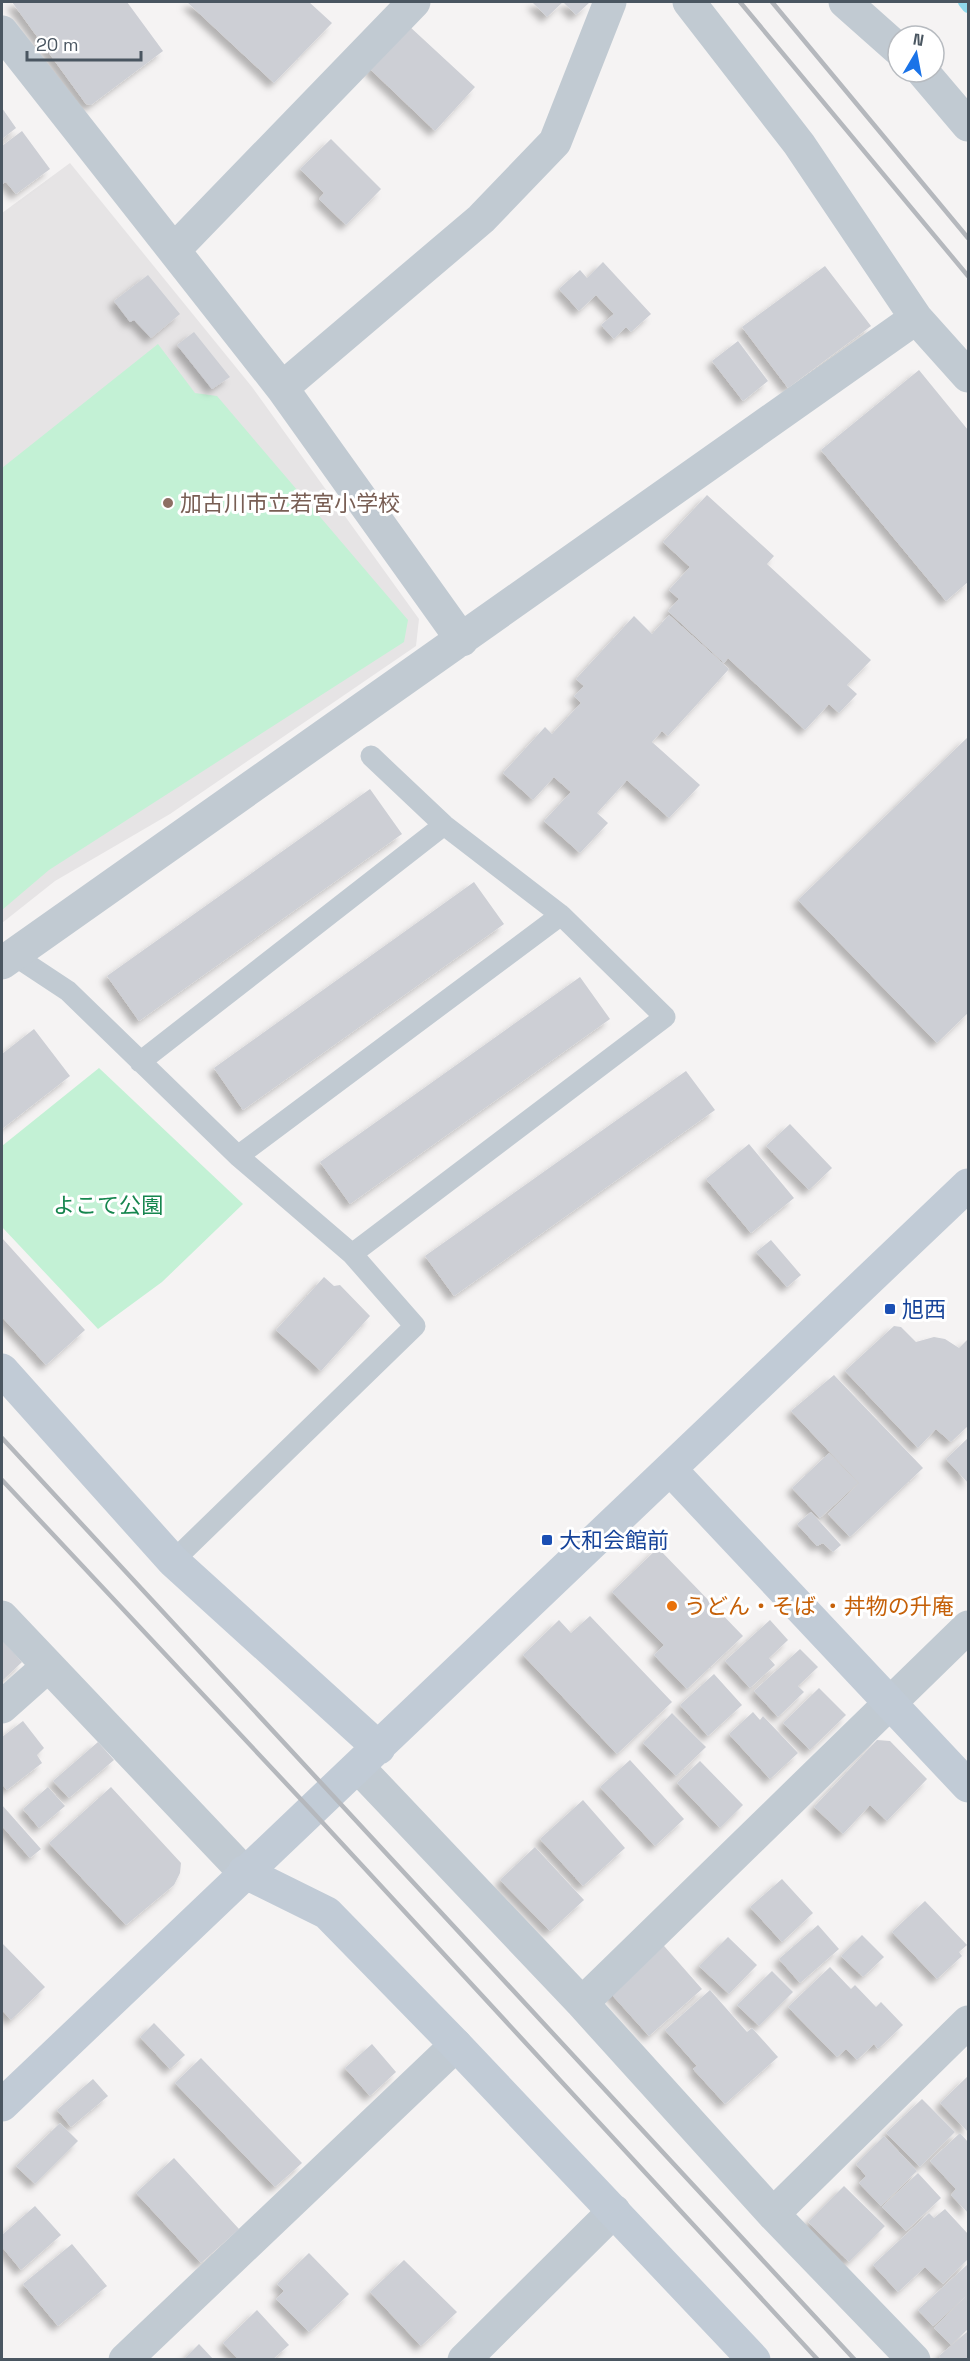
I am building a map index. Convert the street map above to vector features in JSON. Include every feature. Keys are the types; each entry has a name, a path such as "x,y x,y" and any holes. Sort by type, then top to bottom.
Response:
{"street":[{"path":"175,249 414,2"},
{"path":"282,388 481,219 555,142 610,2"},
{"path":"689,2 799,144 916,318 969,376"},
{"path":"849,3 886,38"},
{"path":"2,32 175,249 282,388 462,640"},
{"path":"933,84 969,125"},
{"path":"7,959 916,318"},
{"path":"2,2105 244,1872 368,1758 969,1185"},
{"path":"2,1370 173,1561 368,1758 582,2003 773,2214 914,2360"},
{"path":"670,1470 969,1786"},
{"path":"2,1617 244,1872 327,1913 456,2045 754,2360"},
{"path":"582,2003 969,1627"},
{"path":"2,1707 47,1667"},
{"path":"773,2214 969,2022"},
{"path":"125,2360 456,2045"},
{"path":"464,2360 614,2211"}],"lane":[{"path":"352,1254 665,1017 561,915 444,825 371,756"},
{"path":"140,1062 444,825"},
{"path":"238,1156 561,915"},
{"path":"7,959 68,991 238,1156 352,1254 415,1326 173,1561"}],"shaded area":[{"name":"加古川市立若宮小学校","path":"70,163 252,387 419,619 416,646 170,814 55,881 2,923 2,213"}],"green space":[{"name":"加古川市立若宮小学校","path":"158,344 195,393 217,396 408,620 404,642 49,870 2,910 2,468"},
{"name":"よこて公園","path":"99,1068 243,1204 162,1282 98,1329 2,1227 2,1146"}],"building":[{"path":"12,2 127,2 163,51 91,105 86,104"},
{"path":"187,2 309,2 332,23 274,83"},
{"path":"532,2 563,2 547,17"},
{"path":"563,2 590,2 576,15"},
{"path":"409,26 475,87 435,131 369,68"},
{"path":"2,108 16,128 2,139"},
{"path":"22,131 50,169 16,194 6,182 2,184 2,146"},
{"path":"331,139 381,189 346,225 319,199 324,193 300,169"},
{"path":"603,262 651,314 631,332 626,327 614,339 601,325 614,314 596,295 579,311 559,289 580,270 587,278"},
{"path":"825,266 871,326 788,388 742,327"},
{"path":"148,275 180,314 151,338 134,320 130,322 114,301"},
{"path":"194,332 230,377 212,389 177,345"},
{"path":"738,341 768,381 743,401 712,361"},
{"path":"919,370 968,430 968,582 946,601 821,450"},
{"path":"707,495 774,556 767,564 871,660 847,685 857,694 839,713 829,704 805,730 728,658 724,663 668,611 679,599 669,590 690,567 663,542"},
{"path":"669,615 729,669 668,736 662,731 652,742 700,785 669,818 627,780 597,813 608,823 580,853 544,821 571,792 554,777 533,800 503,773 545,727 552,734 581,703 574,696 584,686 576,679 634,616 652,634"},
{"path":"968,737 968,1013 937,1043 798,900"},
{"path":"370,789 402,834 139,1021 107,976"},
{"path":"474,882 504,924 243,1110 214,1068"},
{"path":"580,977 610,1019 350,1204 320,1162"},
{"path":"34,1029 70,1076 2,1129 2,1054"},
{"path":"686,1071 715,1110 454,1296 425,1256"},
{"path":"790,1124 832,1168 809,1190 766,1146"},
{"path":"749,1144 794,1198 751,1233 706,1179"},
{"path":"2,1238 85,1330 46,1365 2,1317"},
{"path":"771,1240 801,1275 787,1287 756,1252"},
{"path":"324,1277 334,1286 340,1285 370,1316 321,1371 276,1330"},
{"path":"894,1326 901,1327 916,1342 934,1337 945,1339 959,1348 968,1339 968,1426 951,1442 936,1429 918,1448 845,1371"},
{"path":"834,1375 923,1468 850,1537 828,1514 859,1483 791,1411"},
{"path":"968,1438 968,1483 946,1459"},
{"path":"829,1453 858,1483 820,1518 792,1488"},
{"path":"811,1512 841,1545 833,1552 823,1543 817,1546 797,1524"},
{"path":"658,1548 743,1636 687,1689 654,1655 664,1645 612,1592"},
{"path":"590,1616 672,1702 617,1754 523,1655 559,1620 571,1633"},
{"path":"770,1620 788,1640 769,1658 775,1665 750,1688 725,1661"},
{"path":"2,1640 22,1662 2,1681"},
{"path":"800,1649 818,1667 798,1686 804,1692 778,1717 754,1691"},
{"path":"714,1674 742,1705 708,1736 680,1705"},
{"path":"819,1688 846,1715 810,1750 783,1723"},
{"path":"753,1712 760,1720 763,1716 798,1753 770,1779 729,1734"},
{"path":"672,1713 706,1747 676,1776 643,1743"},
{"path":"23,1721 44,1748 37,1755 42,1763 7,1790 2,1784 2,1737"},
{"path":"877,1740 890,1741 927,1779 887,1821 870,1805 843,1834 814,1807"},
{"path":"98,1742 114,1760 69,1798 53,1781"},
{"path":"630,1760 684,1819 655,1846 600,1787"},
{"path":"700,1761 743,1805 720,1828 677,1783"},
{"path":"48,1787 65,1806 39,1828 23,1809"},
{"path":"111,1787 181,1863 180,1873 174,1885 126,1925 49,1843"},
{"path":"583,1800 625,1848 583,1886 540,1839"},
{"path":"2,1805 41,1849 30,1858 2,1826"},
{"path":"535,1847 584,1900 550,1931 500,1880"},
{"path":"782,1879 813,1913 782,1942 750,1907"},
{"path":"925,1901 967,1945 959,1952 962,1956 937,1979 892,1932"},
{"path":"818,1925 839,1949 800,1983 779,1959"},
{"path":"862,1935 884,1957 863,1977 841,1956"},
{"path":"728,1937 757,1965 729,1994 699,1966"},
{"path":"657,1938 702,1989 649,2036 604,1986"},
{"path":"2,1943 45,1987 11,2020 2,2010"},
{"path":"830,1967 851,1989 855,1985 876,2007 881,2002 903,2025 878,2049 874,2044 857,2060 846,2049 837,2057 788,2007"},
{"path":"772,1971 793,1992 759,2026 737,2005"},
{"path":"710,1990 747,2032 752,2028 778,2057 725,2104 693,2069 697,2066 665,2030"},
{"path":"154,2023 185,2055 170,2069 140,2037"},
{"path":"372,2044 396,2072 370,2096 345,2068"},
{"path":"201,2058 302,2163 275,2187 175,2083"},
{"path":"968,2076 968,2132 940,2103"},
{"path":"93,2079 108,2096 71,2127 57,2110"},
{"path":"922,2099 955,2132 920,2167 886,2133"},
{"path":"60,2123 78,2141 35,2184 16,2166"},
{"path":"960,2133 968,2142 968,2213 951,2195 956,2189 930,2161"},
{"path":"884,2136 917,2171 881,2206 859,2183 866,2176 856,2164"},
{"path":"174,2158 239,2229 201,2263 136,2193"},
{"path":"918,2173 941,2198 906,2231 882,2207"},
{"path":"844,2186 885,2226 849,2262 808,2222"},
{"path":"35,2206 61,2235 21,2270 2,2247 2,2235"},
{"path":"945,2209 968,2234 968,2259 943,2284 925,2267 898,2292 873,2265 929,2213 934,2218"},
{"path":"72,2244 107,2286 58,2326 23,2284"},
{"path":"309,2253 349,2294 309,2332 276,2299 284,2291 277,2284"},
{"path":"404,2260 457,2312 421,2346 370,2292"},
{"path":"968,2264 968,2329 951,2345 934,2328 966,2296 933,2326 918,2310"},
{"path":"257,2310 289,2345 272,2360 239,2360 223,2343"},
{"path":"967,2332 968,2360 942,2360 939,2356"},
{"path":"199,2344 214,2360 183,2360"}],"waterway":[{"path":"964,2 968,7"}],"railway":[{"path":"740,2 968,276"},
{"path":"772,2 968,238"},
{"path":"2,1438 855,2360"},
{"path":"2,1480 310,1809 818,2360"}],"place":[{"name":"加古川市立若宮小学校","path":"168,503"},
{"name":"旭西","path":"890,1309"},
{"name":"大和会館前","path":"547,1540"},
{"name":"うどん・そば ・丼物の升庵","path":"672,1606"}]}
